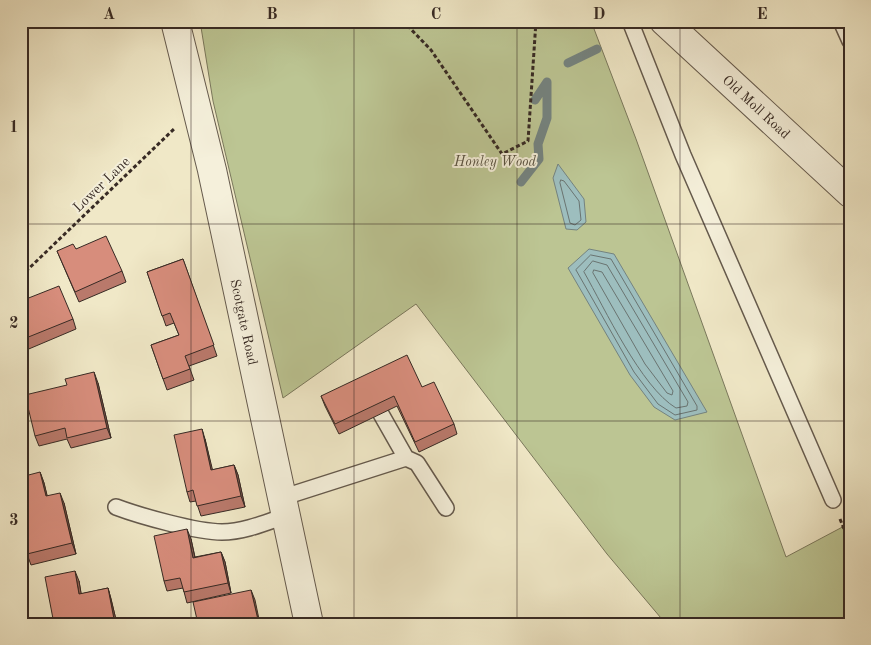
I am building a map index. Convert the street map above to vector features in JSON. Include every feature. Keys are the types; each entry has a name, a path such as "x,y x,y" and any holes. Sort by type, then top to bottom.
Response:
{"street":[{"name":"Scotgate Road","path":"175,21 212,170 309,624"},
{"name":"Old Moll Road","path":"664,21 850,193"}],"lane":[{"path":"630,21 683,155 832,500"},
{"path":"841,21 850,41"},
{"path":"381,414 406,458 417,463 446,508"},
{"path":"116,507 132,513 221,532 248,529 283,507 406,458"}],"path":[{"path":"403,21 431,50 502,154 528,141 536,21"},
{"name":"Lower Lane","path":"21,276 196,108"}],"green space":[{"name":"Honley Wood","path":"200,21 591,21 636,139 786,557 850,523 850,624 666,624 607,554 416,304 283,398 213,101"}],"water":[{"path":"558,164 584,199 586,222 577,230 566,229 553,178"},
{"path":"589,249 614,254 707,412 675,420 654,407 630,375 568,268"}],"building":[{"path":"106,236 122,271 75,292 57,251 73,244 76,249"},
{"path":"183,259 214,345 185,356 190,369 163,379 151,345 179,335 170,313 162,316 147,272"},
{"path":"59,286 73,319 21,340 21,301"},
{"path":"407,355 422,387 434,382 454,424 415,442 394,396 335,424 321,396"},
{"path":"94,372 107,428 67,438 65,428 35,436 25,395 67,385 65,379"},
{"path":"202,429 211,470 234,465 241,496 197,506 193,490 187,492 174,435"},
{"path":"40,472 46,496 60,493 72,543 27,554 21,531 21,477"},
{"path":"187,529 193,558 221,552 228,583 184,592 180,578 164,581 154,536"},
{"path":"75,571 79,594 108,588 114,619 89,624 54,624 45,577"},
{"path":"251,590 259,624 198,624 193,602"}],"waterway":[{"path":"568,63 597,49"},
{"path":"535,100 547,82"},
{"path":"521,182 539,159 538,144 547,118 547,82"}]}
